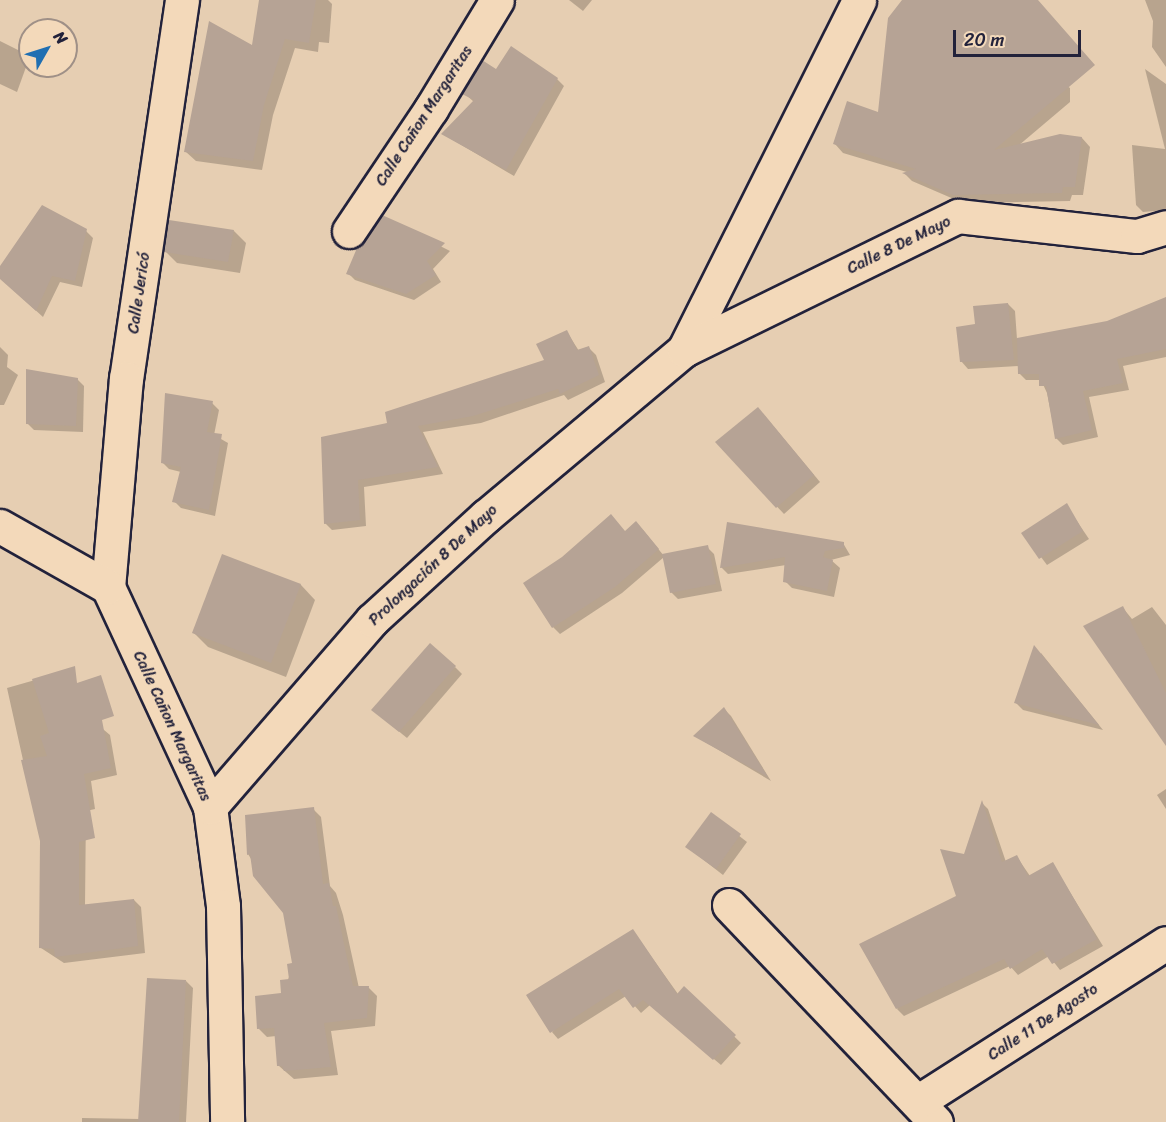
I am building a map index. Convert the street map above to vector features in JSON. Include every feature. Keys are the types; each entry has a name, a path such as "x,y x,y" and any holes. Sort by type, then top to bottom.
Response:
{"street":[{"name":"Calle Jericó","path":"108,586 126,378 182,0"},
{"name":"Calle Cañon Margaritas","path":"349,231 431,109 497,0"},
{"path":"684,350 859,0"},
{"name":"Calle 8 De Mayo","path":"684,350 958,216 1137,236 1166,227"},
{"name":"Prolongación 8 De Mayo","path":"210,807 372,620 486,516 684,350"},
{"path":"0,526 108,586"},
{"name":"Calle Cañon Margaritas","path":"108,586 210,807 223,906 227,1122"},
{"name":"Calle 11 De Agosto","path":"729,905 841,1026 927,1112 1166,943"}],"building":[{"path":"259,0 316,0 309,43 285,39 264,105 253,161 184,152 209,21 252,45"},
{"path":"902,0 1038,0 1095,65 994,150 1060,134 1082,137 1075,187 1063,187 1062,193 953,195 902,173 916,169 833,144 847,101 878,112 888,18"},
{"path":"511,46 558,78 506,170 441,134 474,100 462,94 482,60 496,69"},
{"path":"42,205 87,229 75,281 52,276 36,311 0,279 0,266"},
{"path":"382,215 445,243 427,261 436,275 406,294 346,274 357,248"},
{"path":"169,220 234,230 228,262 164,252"},
{"path":"1166,297 1166,349 1117,359 1123,383 1083,391 1092,430 1055,439 1046,386 1039,386 1039,374 1018,374 1017,338 1107,321"},
{"path":"1008,303 1014,360 960,362 956,327 975,324 973,306"},
{"path":"567,330 577,350 589,346 599,375 560,394 558,389 473,416 418,426 438,467 358,480 360,520 324,524 321,437 387,423 385,412 544,360 536,344"},
{"path":"26,369 78,378 76,426 26,424"},
{"path":"165,393 213,401 207,432 222,434 209,510 172,502 181,467 161,463"},
{"path":"758,407 814,475 776,508 715,442"},
{"path":"1067,503 1083,531 1039,559 1021,533"},
{"path":"611,514 625,531 636,521 659,549 615,587 552,628 523,583 562,557"},
{"path":"727,522 844,542 844,548 825,551 823,557 833,560 827,591 783,582 785,557 720,568"},
{"path":"708,545 716,584 670,593 662,554"},
{"path":"222,554 301,584 271,663 192,633"},
{"path":"1123,606 1166,693 1166,746 1083,626"},
{"path":"430,643 456,666 399,732 371,710"},
{"path":"1034,645 1099,725 1014,703"},
{"path":"75,666 77,683 101,675 114,716 102,720 111,768 84,774 95,838 79,842 79,905 134,899 138,946 55,957 54,949 39,948 40,841 21,760 47,756 40,736 49,733 32,679"},
{"path":"724,707 768,777 693,736"},
{"path":"982,800 1002,862 1017,855 1028,876 1053,862 1097,939 1052,964 1042,949 1010,969 1004,959 896,1009 859,944 956,896 940,849 964,854"},
{"path":"314,807 323,884 329,883 333,906 336,906 353,986 369,986 367,1018 324,1023 331,1067 284,1071 282,1066 277,1066 274,1028 257,1029 255,996 281,993 280,980 289,979 287,964 292,963 283,913 253,876 250,854 247,855 245,815"},
{"path":"711,812 741,834 716,869 685,847"},
{"path":"633,929 677,994 684,986 736,1035 713,1060 643,1000 633,1008 619,989 550,1033 526,995"},
{"path":"147,978 186,980 179,1122 138,1122"}]}
